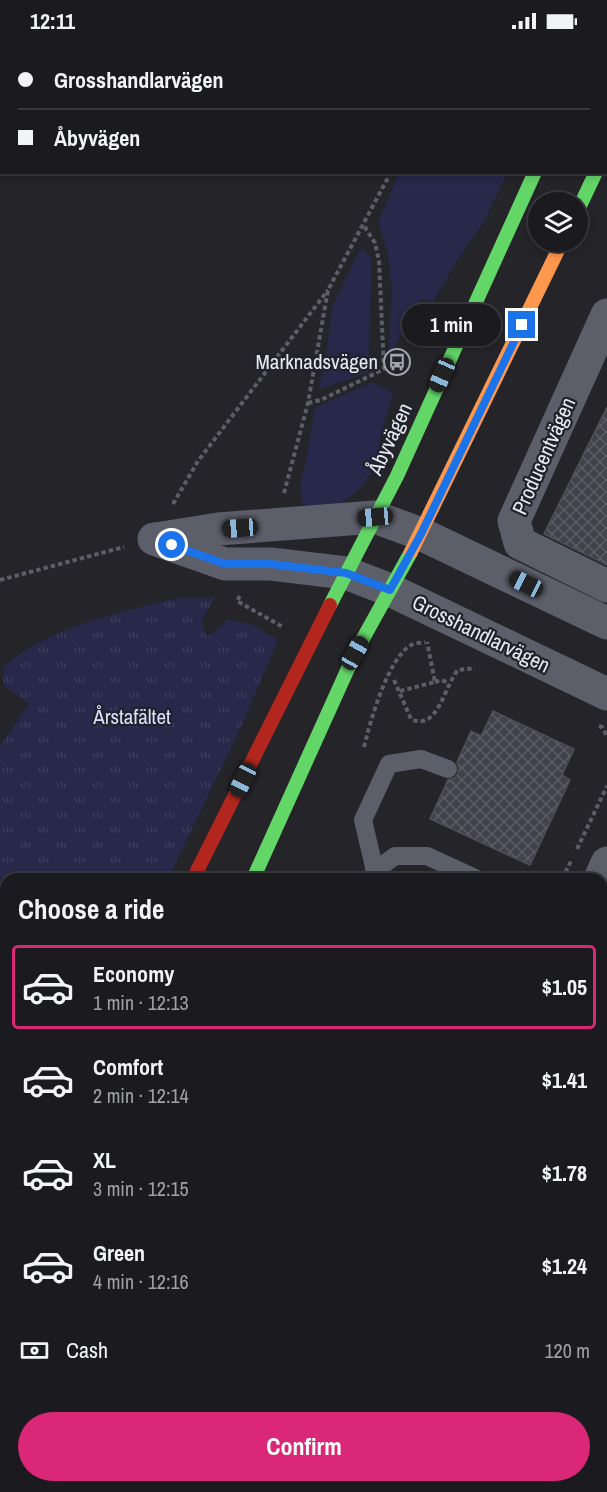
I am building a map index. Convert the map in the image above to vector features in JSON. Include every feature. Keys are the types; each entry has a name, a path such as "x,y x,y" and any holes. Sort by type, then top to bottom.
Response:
{"main road":[{"name":"Åbyvägen","path":"196,873 397,476 534,174"},
{"path":"587,192 595,174"},
{"path":"256,873 355,653 421,534 557,252"}],"street":[{"name":"Producentvägen","path":"607,315 514,521 520,543 607,586"},
{"path":"154,539 218,529 375,517 421,534 607,623"},
{"name":"Grosshandlarvägen","path":"154,539 225,564 271,564 346,573 390,590 607,694"}],"lane":[{"path":"373,873 363,820 389,764 421,759 448,770"},
{"path":"375,873 395,856 427,856 464,873"}],"path":[{"path":"0,580 154,539 198,461 328,290 390,174"},
{"path":"308,404 321,400 384,369 379,261 375,243 363,224"},
{"path":"281,503 308,404 328,290"},
{"path":"237,602 283,627"},
{"path":"364,747 373,709 399,657 411,645 427,641"},
{"path":"428,649 435,682"},
{"path":"394,680 411,719 426,722 432,718 458,670 472,667 480,669"},
{"path":"400,691 441,680 449,683"},
{"path":"592,722 602,727 607,736"},
{"path":"565,873 607,786"}],"green space":[{"path":"399,174 507,174 485,220 432,303 422,299 388,357 392,291 388,255 378,222"},
{"path":"364,249 372,260 368,373 319,389 325,363 332,307 359,251"},
{"path":"372,382 393,393 380,438 377,465 358,491 339,505 323,507 303,505 300,486 317,407"},
{"name":"Årstafältet","path":"183,597 215,597 201,622 207,637 229,620 251,624 278,640 239,731 171,873 0,873 0,746 29,704 3,685 4,667 44,640 113,614"}],"building":[{"path":"607,407 607,565 544,534"},
{"path":"493,711 574,749 562,775 570,780 530,865 430,819 448,780 455,778 458,773 457,762 471,731 481,736"}],"traffic: fast":[{"path":"330,605 397,476 534,174"},
{"path":"587,192 595,174"},
{"path":"256,873 355,653 411,552"}],"traffic: slow":[{"path":"411,552 557,252"}],"traffic: jam":[{"path":"196,873 330,605"}],"place":[{"name":"Marknadsvägen","path":"397,362"}],"route":[{"path":"172,545 225,564 271,564 346,573 390,590 421,534 522,325"}]}
